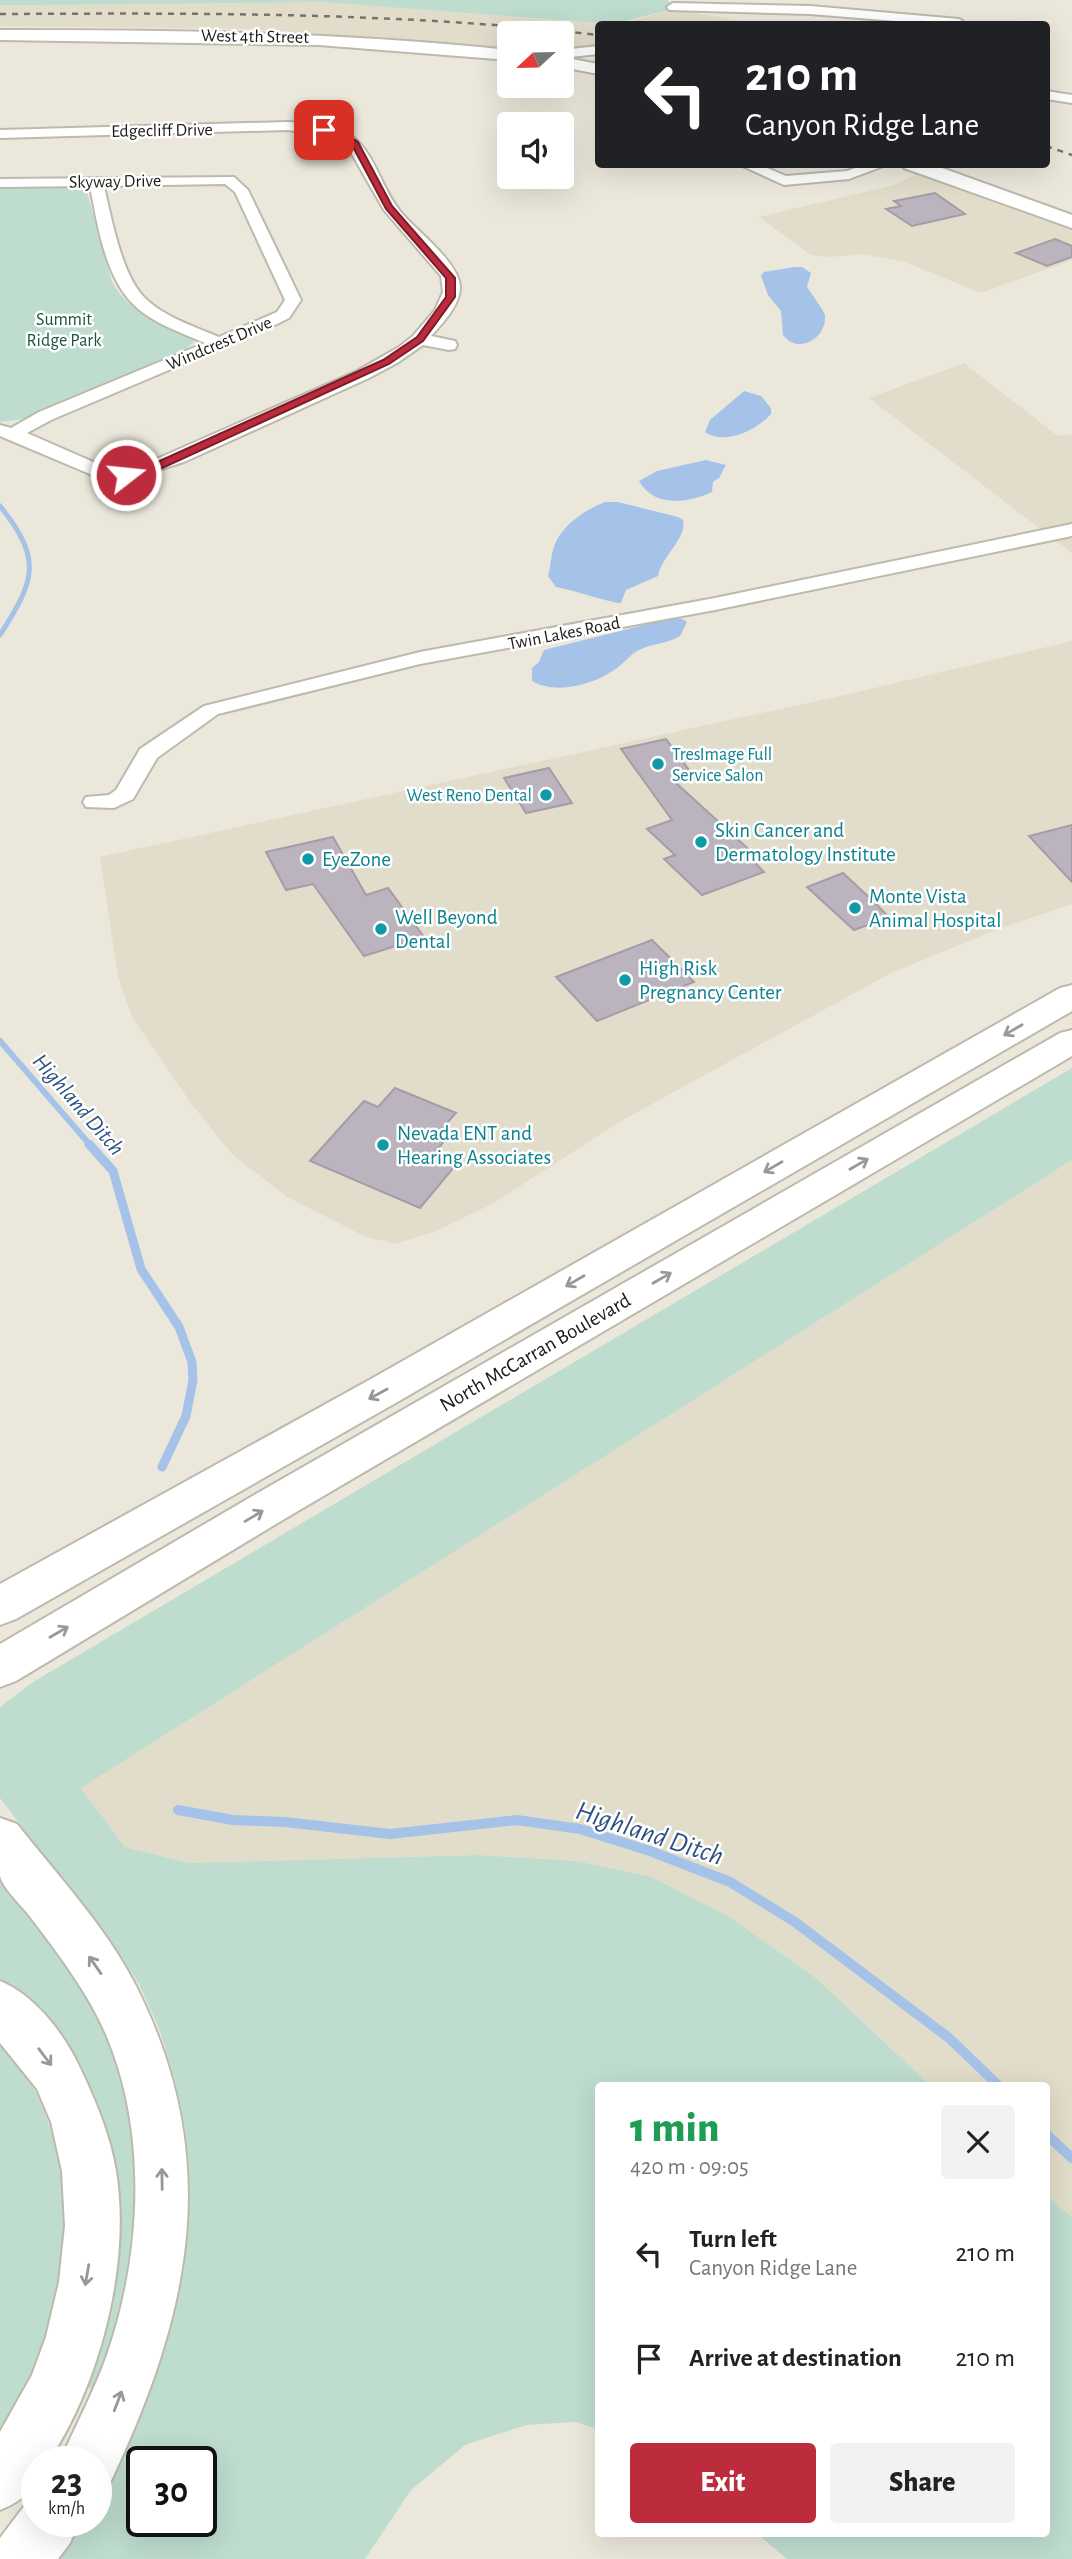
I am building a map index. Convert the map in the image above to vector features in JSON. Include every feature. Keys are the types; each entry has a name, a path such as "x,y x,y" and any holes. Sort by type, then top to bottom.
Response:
{"main road":[{"name":"West 4th Street","path":"0,35 264,36 371,41 497,54"},
{"path":"574,64 595,68"},
{"path":"922,168 1072,222"},
{"name":"North McCarran Boulevard","path":"10,1599 397,1383 1072,996"},
{"name":"North McCarran Boulevard","path":"0,1667 295,1492 1072,1041"},
{"path":"0,1840 98,1968 119,2006 152,2091 159,2127 162,2215 148,2312 112,2417 97,2446"},
{"path":"0,2006 26,2033 55,2071 74,2113 87,2158 92,2207 89,2266 77,2329 57,2390 36,2429 0,2481"},
{"path":"21,2559 38,2537"}],"street":[{"path":"673,7 761,4 959,20"},
{"path":"574,53 595,51"},
{"path":"1050,96 1072,100"},
{"name":"Edgecliff Drive","path":"0,134 287,126 324,130 341,135 355,144 389,207 451,278 451,297 420,339 406,351 364,373 157,467 126,475 103,472 6,432"},
{"path":"754,168 784,181 849,175 868,168"},
{"name":"Skyway Drive","path":"0,183 229,180"},
{"name":"Windcrest Drive","path":"6,432 283,315 293,300 241,190 229,180"},
{"path":"96,181 121,271 130,290 150,309 219,343"},
{"path":"420,339 449,345"},
{"name":"Twin Lakes Road","path":"94,802 114,801 125,793 148,754 211,710 421,658 715,604 1072,530"}],"shaded area":[{"path":"227,2 322,2 573,21 497,21 497,50 255,29 0,26 0,5"},
{"path":"673,9 743,21 631,21"},
{"path":"574,21 595,23 595,48 574,49"},
{"path":"917,174 1072,229 1072,260 981,293 902,261 861,254 830,257 811,255 759,217 894,185"},
{"path":"964,363 1058,436 1072,434 1072,553 869,398"},
{"path":"1072,641 1072,904 996,930 891,973 621,1121 492,1204 434,1232 395,1244 364,1236 287,1197 232,1154 193,1106 132,1017 118,977 100,857 845,695"},
{"path":"1072,1160 1072,2217 1050,2199 1050,2082 927,2082 817,1979 730,1917 652,1877 577,1861 479,1855 189,1863 125,1847 81,1788"}],"green space":[{"path":"0,0 668,0 673,9 625,21 595,23 321,2 0,5"},
{"name":"Summit Ridge Park","path":"74,186 86,189 112,282 119,293 137,310 194,342 186,349 25,419 0,422 0,187"},
{"path":"1072,1068 1072,1160 81,1788 125,1847 189,1863 479,1855 577,1861 652,1877 730,1917 817,1979 927,2082 595,2082 595,2428 576,2422 526,2425 465,2445 411,2490 365,2559 58,2559 73,2537 112,2537 112,2469 143,2408 170,2332 184,2268 188,2195 186,2138 175,2082 160,2031 139,1984 0,1798 0,1707 33,1682"},
{"path":"0,1868 70,1959 125,2060 147,2215 100,2393 75,2381 109,2241 0,1985"},
{"path":"0,2042 27,2076 47,2120 59,2165 64,2211 63,2257 55,2302 23,2391 0,2433"},
{"path":"1050,2199 1072,2217 1072,2559 787,2559 761,2537 1050,2537"}],"water":[{"path":"802,267 811,273 807,287 825,315 824,324 817,337 803,344 789,341 783,335 781,311 768,295 761,276 764,272"},
{"path":"744,391 761,396 771,408 771,414 757,426 731,437 713,436 705,432 710,420"},
{"path":"706,460 726,465 719,478 713,482 712,492 703,496 672,501 663,499 646,490 639,481 657,471"},
{"path":"605,502 618,502 683,520 678,541 660,568 658,576 626,590 621,603 556,587 548,576 554,548 564,530 583,513"},
{"path":"672,618 687,622 680,636 639,650 617,668 596,680 563,688 532,681 532,668 539,662 544,650"}],"building":[{"path":"935,193 965,214 912,226 886,209 901,206 894,201"},
{"path":"1055,239 1072,246 1072,257 1047,266 1016,253"},
{"name":"Skin Cancer and Dermatology Institute","path":"666,739 695,778 675,782 755,855 749,857 764,872 702,895 664,859 675,855 647,829 672,820 621,749"},
{"name":"West Reno Dental","path":"549,768 572,803 526,813 504,778"},
{"path":"1072,825 1072,882 1029,836"},
{"path":"333,837 366,895 388,888 424,937 364,956 313,884 286,890 266,852"},
{"name":"Monte Vista Animal Hospital","path":"843,873 889,917 854,930 807,887"},
{"name":"High Risk Pregnancy Center","path":"652,940 694,982 597,1021 556,977"},
{"name":"Nevada ENT and Hearing Associates","path":"395,1088 456,1113 437,1134 447,1138 436,1151 460,1160 420,1208 310,1161 364,1101 378,1107"}],"waterway":[{"name":"Highland Ditch","path":"0,506 23,542 29,571 21,600 0,635"},
{"name":"Highland Ditch","path":"0,1041 91,1146"},
{"name":"Highland Ditch","path":"89,1144 113,1171 141,1269 179,1327 192,1362 193,1380 186,1416 162,1467"},
{"name":"Highland Ditch","path":"178,1810 233,1820 285,1822 390,1834 517,1820 580,1829 650,1851 730,1882 795,1922 949,2038 995,2082"},
{"name":"Highland Ditch","path":"1050,2138 1072,2158"}],"railway":[{"path":"0,14 225,14 374,18 523,27 595,35"},
{"path":"1050,147 1072,155"}],"place":[{"name":"TresImage Full Service Salon","path":"658,764"},
{"name":"West Reno Dental","path":"546,795"},
{"name":"Skin Cancer and Dermatology Institute","path":"701,842"},
{"name":"EyeZone","path":"308,859"},
{"name":"Monte Vista Animal Hospital","path":"855,908"},
{"name":"Well Beyond Dental","path":"381,929"},
{"name":"High Risk Pregnancy Center","path":"625,980"},
{"name":"Nevada ENT and Hearing Associates","path":"383,1145"}],"route":[{"path":"126,475 157,467 386,362 420,339 451,297 453,285 446,270 395,216 355,144 341,135 324,130"}]}
